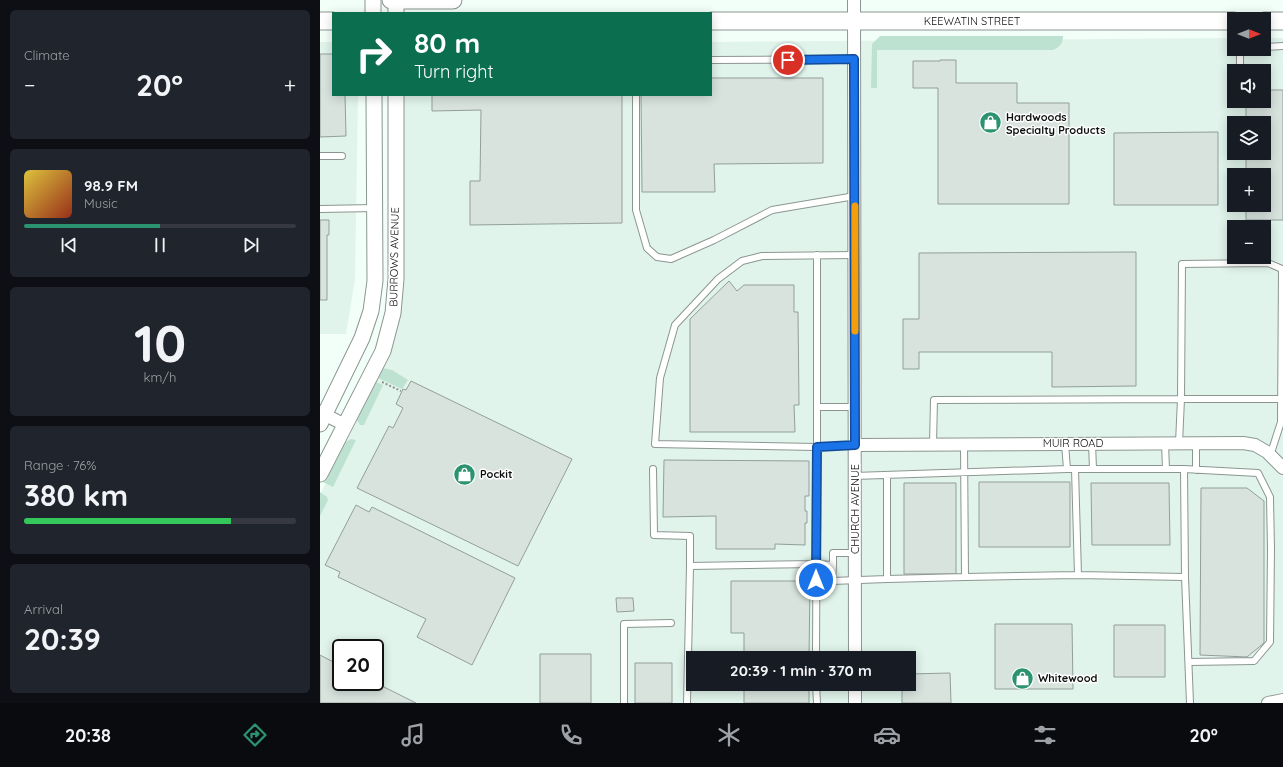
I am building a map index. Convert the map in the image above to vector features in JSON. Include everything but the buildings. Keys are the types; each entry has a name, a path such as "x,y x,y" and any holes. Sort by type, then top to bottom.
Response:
{"main road":[{"path":"391,0 453,0"},
{"path":"320,21 332,21"},
{"name":"KEEWATIN STREET","path":"712,21 1227,21"},
{"path":"1271,21 1283,21"}],"street":[{"path":"373,0 373,12"},
{"path":"396,0 396,12"},
{"name":"CHURCH AVENUE","path":"854,0 855,651"},
{"name":"BURROWS AVENUE","path":"322,417 362,338 371,311 375,281 374,96"},
{"name":"BURROWS AVENUE","path":"320,474 383,351 393,313 396,279 396,96"},
{"path":"375,208 396,208"},
{"path":"322,417 345,425"},
{"name":"MUIR ROAD","path":"855,445 1243,443 1255,445 1283,468"},
{"path":"855,691 855,703"},
{"path":"1268,703 1283,700"}],"lane":[{"path":"1271,47 1283,46"},
{"path":"712,60 854,59"},
{"path":"636,96 636,210 647,248 657,258 671,259 714,240 772,210 855,196"},
{"path":"320,156 342,156"},
{"path":"320,209 375,208"},
{"path":"816,651 817,255"},
{"path":"855,255 762,256 742,261 718,279 675,325 660,378 655,444 817,447 855,445"},
{"path":"1179,443 1181,399 1182,264 1268,263 1282,269 1281,422 1270,456"},
{"path":"933,444 934,400 1281,399"},
{"path":"817,407 855,407"},
{"path":"1092,443 1094,469"},
{"path":"1165,443 1166,469"},
{"path":"1196,443 1196,470"},
{"path":"964,444 965,577"},
{"path":"1065,444 1067,469"},
{"path":"653,469 654,535 690,536 687,703"},
{"path":"854,476 1067,469 1184,469 1258,474 1270,497 1270,642 1254,661 1189,662"},
{"path":"1075,469 1078,575"},
{"path":"1184,469 1185,577 1190,703"},
{"path":"887,579 888,475"},
{"path":"855,553 833,553 832,581 1078,575 1185,577"},
{"path":"690,566 833,565"},
{"path":"624,703 624,624 671,623"},
{"path":"816,691 817,703"}],"path":[{"path":"370,376 401,391"}],"shaded area":[{"path":"1227,38 1227,56 1271,56 1271,38 1283,38 1283,703 320,703 320,495 389,356 399,323 401,96 712,96 712,42"},
{"path":"320,42 332,42 332,96 358,96 355,279 346,334 320,334"}],"green space":[{"path":"880,36 1063,36 1061,44 1058,48 1053,50 877,50 877,88 871,88 872,44"},
{"path":"382,368 392,370 408,380 402,389 374,376"},
{"path":"372,380 383,385 364,425 360,425 356,419"},
{"path":"351,439 356,440 333,487 323,482 342,444"},
{"path":"320,492 327,497 328,500 320,516"}],"slow traffic":[{"path":"855,206 855,331"}],"place":[{"name":"Hardwoods Specialty Products","path":"991,123"},
{"name":"Pockit","path":"465,474"},
{"name":"Whitewood","path":"1022,678"}],"route":[{"path":"788,60 854,59 855,445 817,447 816,580"}]}
